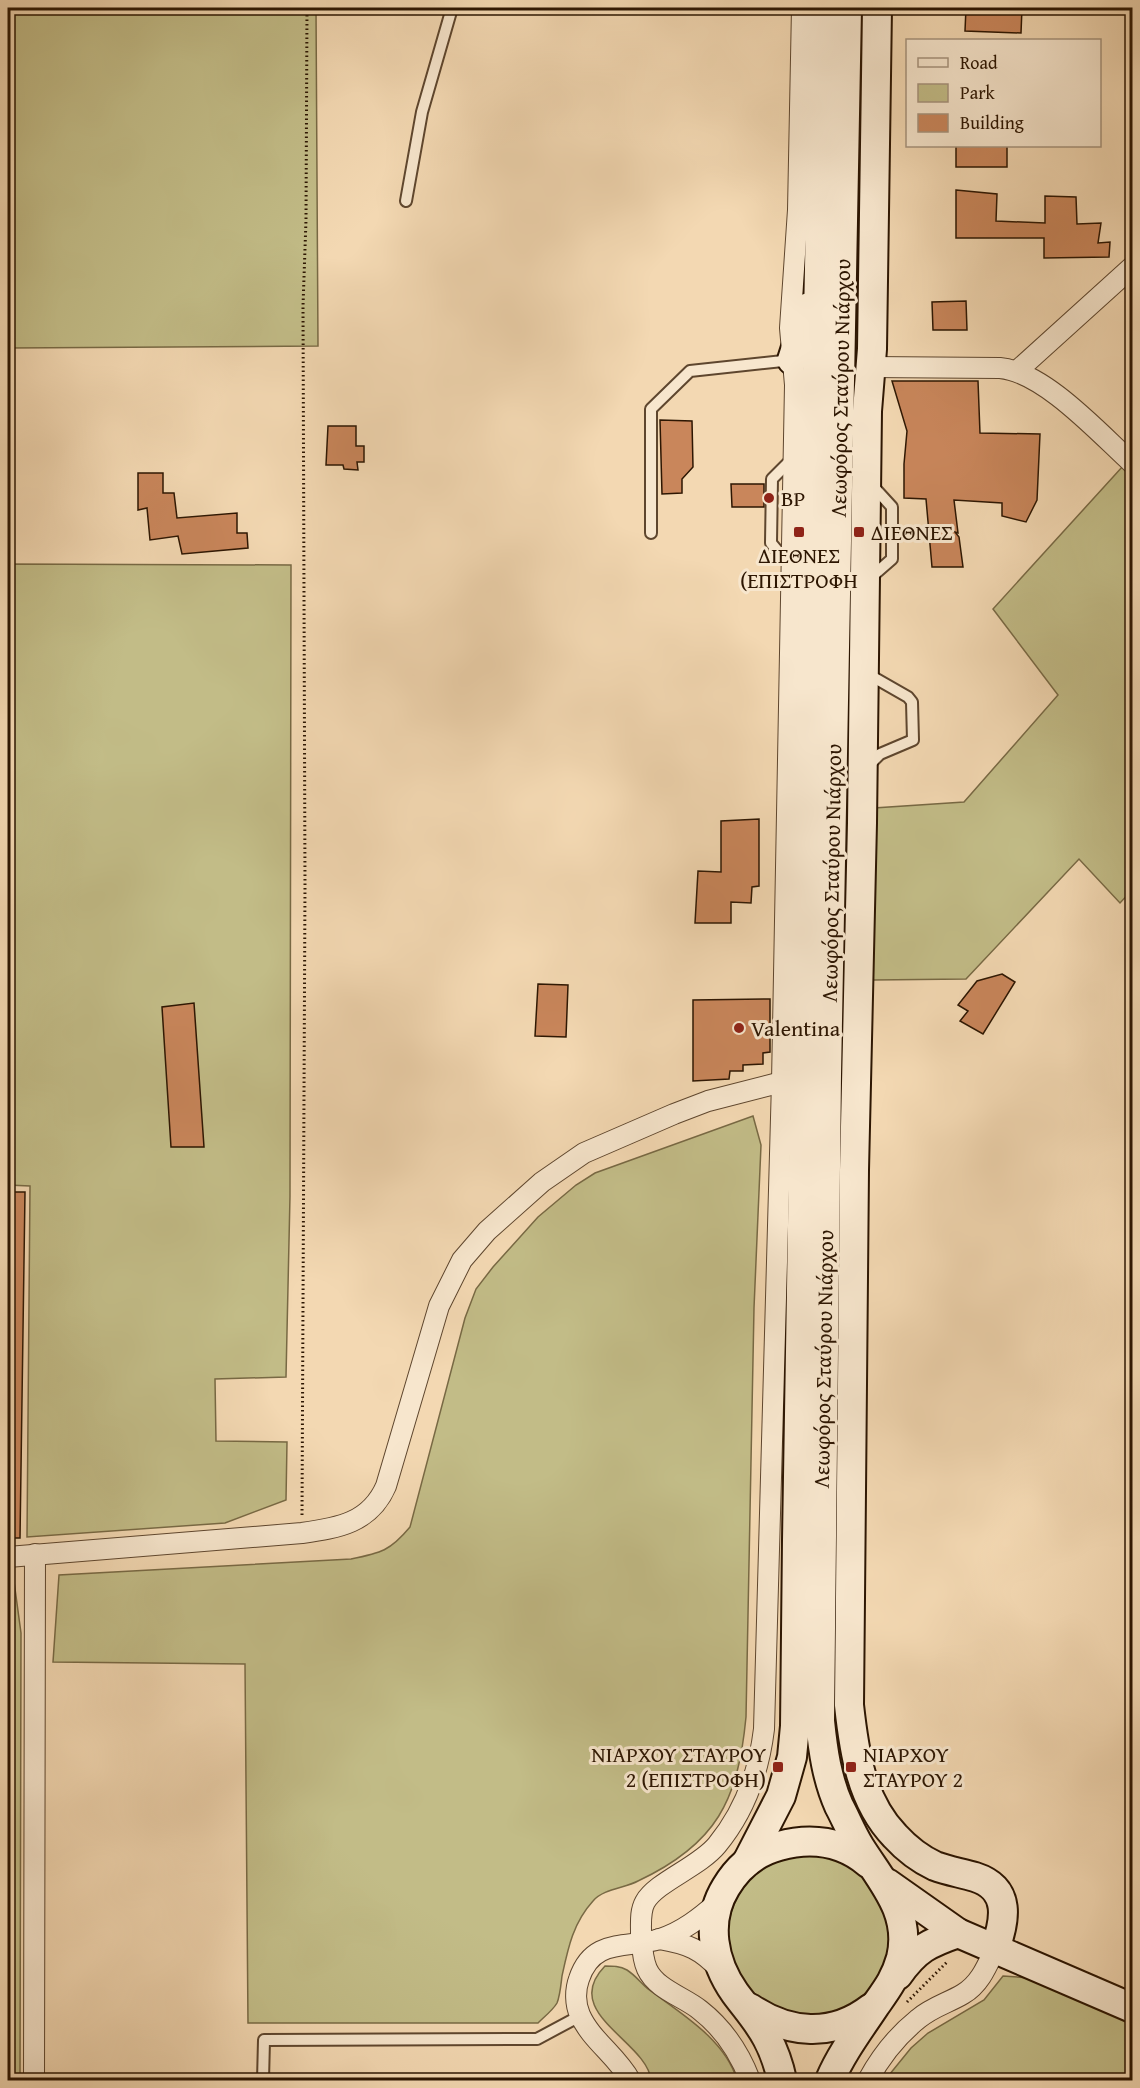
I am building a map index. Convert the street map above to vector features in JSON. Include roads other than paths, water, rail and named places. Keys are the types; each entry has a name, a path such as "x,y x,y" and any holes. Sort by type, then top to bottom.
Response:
{"main road":[{"name":"Λεωφόρος Σταύρου Νιάρχου","path":"782,2080 768,2039 723,1973 714,1939 714,1927 718,1902 728,1883 747,1862 781,1796 792,1757 795,1726 824,8"},
{"name":"Λεωφόρος Σταύρου Νιάρχου","path":"830,2080 850,2043 885,1993 902,1951 903,1930 898,1908 858,1844 834,1793 824,1757 820,1722 821,1483 847,8"},
{"path":"877,8 872,349 867,411 863,772 854,1170 850,1716 861,1776 870,1799 884,1823 905,1845 927,1861 984,1881 999,1896 1004,1905 1004,1917 995,1949"},
{"path":"792,360 805,317 819,283"},
{"path":"841,339 859,361 870,367"},
{"path":"830,938 844,895 850,800 863,772"},
{"name":"Λεωφόρος Σταύρου Νιάρχου","path":"747,1862 774,1847 791,1842 821,1842 847,1849 879,1875"},
{"path":"879,1875 958,1933 1132,2007"},
{"path":"885,1993 908,1961 921,1948 958,1933"},
{"name":"Λεωφόρος Σταύρου Νιάρχου","path":"746,2006 780,2024 810,2029 838,2026 850,2021 885,1993"}],"street":[{"path":"750,2080 739,2056 713,2021 659,1984 652,1976 644,1960 650,1940 641,1921 645,1902 654,1892 705,1857 726,1834 748,1794 762,1746 766,1696 768,1532 782,1083 795,385 790,328 798,210 802,8"},
{"path":"1017,371 1132,267"},
{"path":"870,367 1000,368 1017,371 1047,387 1132,463"},
{"path":"8,1557 302,1533 337,1527 369,1512 379,1501 392,1469 438,1306 462,1260 487,1231 542,1182 584,1153 708,1101 782,1083"},
{"path":"34,2080 35,1554"},
{"path":"650,1940 692,1923 718,1902"},
{"path":"630,2080 580,2016 577,1985 592,1956 615,1945 650,1940 683,1943 695,1948 723,1973"},
{"path":"868,2080 889,2050 918,2018 932,2008 962,1995 974,1985 985,1971 995,1949"}],"lane":[{"path":"406,201 422,112 452,8"},
{"path":"651,533 651,409 690,371 792,360"},
{"path":"863,671 908,697 912,702 913,740 880,754 863,772"},
{"path":"263,2080 264,2040 537,2040 580,2016"}],"place":[{"name":"BP","path":"769,498"},
{"name":"ΔΙΕΘΝΕΣ (ΕΠΙΣΤΡΟΦΗ","path":"799,532"},
{"name":"ΔΙΕΘΝΕΣ","path":"859,532"},
{"name":"Valentina","path":"739,1028"},
{"name":"ΝΙΑΡΧΟΥ ΣΤΑΥΡΟΥ 2 (ΕΠΙΣΤΡΟΦΗ)","path":"778,1767"},
{"name":"ΝΙΑΡΧΟΥ ΣΤΑΥΡΟΥ 2","path":"851,1767"}]}
